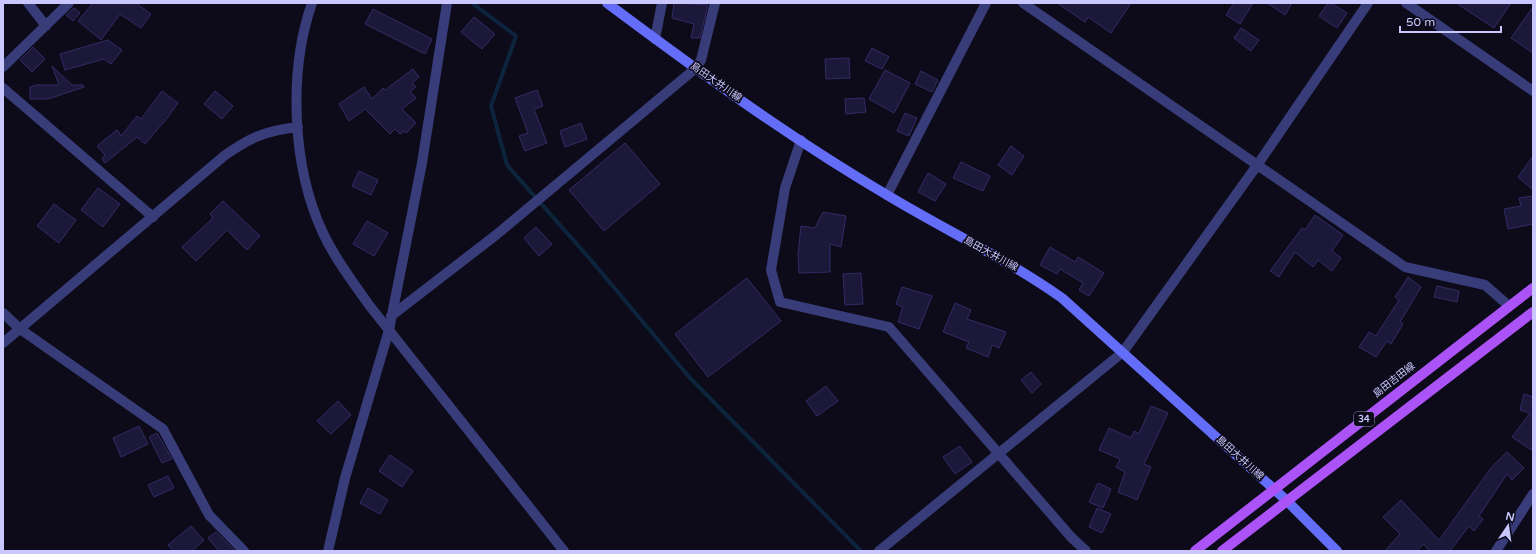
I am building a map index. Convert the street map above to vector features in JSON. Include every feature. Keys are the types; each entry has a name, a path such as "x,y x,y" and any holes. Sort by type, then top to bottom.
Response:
{"main road":[{"name":"島田大井川線","path":"607,3 696,68 801,140 886,195 1032,276 1062,298 1286,500 1337,551"},
{"name":"島田吉田線","path":"1195,551 1533,288"},
{"name":"34","path":"1222,551 1286,500 1533,312"}],"street":[{"path":"28,3 46,26"},
{"path":"3,68 69,3"},
{"path":"312,3 303,39 298,70 298,127 301,154 312,203 323,233 344,270 388,330 564,551"},
{"path":"328,551 345,478 388,330 422,163 447,3"},
{"path":"655,38 662,3"},
{"path":"391,316 496,235 696,68 701,60 714,3"},
{"path":"886,195 986,3"},
{"path":"1023,3 1405,267 1485,285 1509,306"},
{"path":"879,551 1123,352 1258,164 1368,3"},
{"path":"1406,3 1533,91"},
{"path":"3,88 153,217"},
{"path":"3,343 224,156 243,142 262,134 298,127"},
{"path":"801,140 785,188 771,270 780,302 889,327 998,454 1071,537 1086,551"},
{"path":"3,313 20,329 163,429 209,515 244,551"},
{"path":"1496,551 1533,494"}],"building":[{"path":"93,3 136,3 151,14 141,28 120,14 101,40 78,21"},
{"path":"674,3 708,5 700,38 691,38 694,24 672,18"},
{"path":"1057,3 1131,3 1111,33 1088,17 1085,22"},
{"path":"1234,3 1253,3 1240,24 1226,15"},
{"path":"1267,3 1292,3 1285,15"},
{"path":"1328,3 1331,3 1347,13 1337,28 1319,16"},
{"path":"1456,3 1511,3 1494,28"},
{"path":"1533,7 1533,53 1511,38"},
{"path":"74,8 80,13 73,21 66,15"},
{"path":"373,9 432,39 425,54 365,24"},
{"path":"474,17 495,34 482,49 461,32"},
{"path":"1241,28 1259,40 1251,51 1234,38"},
{"path":"108,40 122,50 111,64 104,59 65,70 60,54"},
{"path":"33,47 45,59 32,72 20,60"},
{"path":"872,48 889,57 882,69 865,61"},
{"path":"849,58 850,78 826,79 825,59"},
{"path":"52,66 72,85 83,85 84,87 48,99 30,99 30,87 36,85 59,85"},
{"path":"413,69 419,77 412,83 416,87 410,91 416,98 402,109 416,123 406,133 404,131 400,134 395,129 390,134 365,109 349,121 339,104 364,87 372,99 383,88 385,90"},
{"path":"885,70 910,83 894,113 869,99"},
{"path":"921,71 938,80 932,92 915,84"},
{"path":"537,90 543,106 534,109 547,143 525,151 519,136 528,133 515,98"},
{"path":"162,91 178,103 168,117 145,144 137,137 105,163 102,159 105,155 97,146 117,130 121,136 137,116 141,119"},
{"path":"215,91 233,106 222,119 204,104"},
{"path":"864,98 866,112 846,114 845,99"},
{"path":"905,113 917,118 909,136 897,131"},
{"path":"581,123 587,139 565,147 560,131"},
{"path":"625,143 660,184 604,231 569,190"},
{"path":"1011,146 1024,156 1012,175 998,165"},
{"path":"1533,156 1533,190 1518,177"},
{"path":"961,162 990,176 983,191 953,178"},
{"path":"359,171 378,180 371,195 352,186"},
{"path":"928,173 946,184 935,201 918,192"},
{"path":"98,188 120,204 103,227 81,210"},
{"path":"1533,196 1533,224 1508,229 1504,209 1521,206 1519,198"},
{"path":"223,201 260,236 247,250 227,230 196,261 182,247 213,218 210,214"},
{"path":"54,204 76,220 59,243 37,226"},
{"path":"823,212 846,216 841,247 830,244 830,272 799,273 798,254 801,226 815,228"},
{"path":"1315,215 1343,235 1332,251 1341,258 1332,271 1318,260 1313,267 1295,252 1279,277 1270,271 1302,228 1305,230"},
{"path":"367,221 388,233 374,256 353,244"},
{"path":"536,227 552,244 539,256 524,238"},
{"path":"1050,247 1075,262 1078,257 1104,273 1089,296 1079,290 1083,283 1060,269 1057,274 1040,265"},
{"path":"861,273 863,304 845,305 843,274"},
{"path":"1408,277 1421,287 1400,322 1403,324 1391,344 1387,341 1376,357 1359,347 1369,332 1376,336 1399,300 1395,297"},
{"path":"747,278 781,321 708,377 675,334"},
{"path":"1437,286 1459,291 1457,302 1434,297"},
{"path":"902,287 932,296 919,329 898,322 903,307 896,304"},
{"path":"955,303 971,310 967,319 1006,332 999,348 992,345 988,357 966,348 969,342 943,332"},
{"path":"1031,372 1041,384 1032,393 1021,380"},
{"path":"826,386 838,401 817,416 806,401"},
{"path":"1524,394 1533,397 1533,451 1512,437 1530,413 1520,410"},
{"path":"338,401 351,415 331,434 317,421"},
{"path":"1151,406 1168,413 1144,464 1151,467 1137,500 1118,492 1125,472 1116,467 1120,459 1099,450 1109,428 1131,438 1134,431 1139,434"},
{"path":"139,426 148,444 121,457 113,438"},
{"path":"157,433 172,459 162,463 149,437"},
{"path":"960,446 972,462 955,474 943,457"},
{"path":"1507,452 1524,468 1512,480 1507,474 1479,516 1483,519 1474,531 1469,526 1450,551 1430,551 1423,544 1417,551 1385,551 1400,534 1383,517 1401,500 1439,540 1491,468"},
{"path":"390,455 413,471 402,487 379,471"},
{"path":"168,476 174,488 154,497 148,485"},
{"path":"1098,483 1111,489 1103,508 1089,502"},
{"path":"368,488 388,500 380,514 360,503"},
{"path":"1097,508 1111,514 1102,533 1089,527"},
{"path":"191,526 204,540 192,551 173,551 168,545"},
{"path":"216,532 235,551 219,551 208,538"}],"waterway":[{"path":"472,3 516,36 491,106 507,165 590,259 690,378 861,551"}]}
